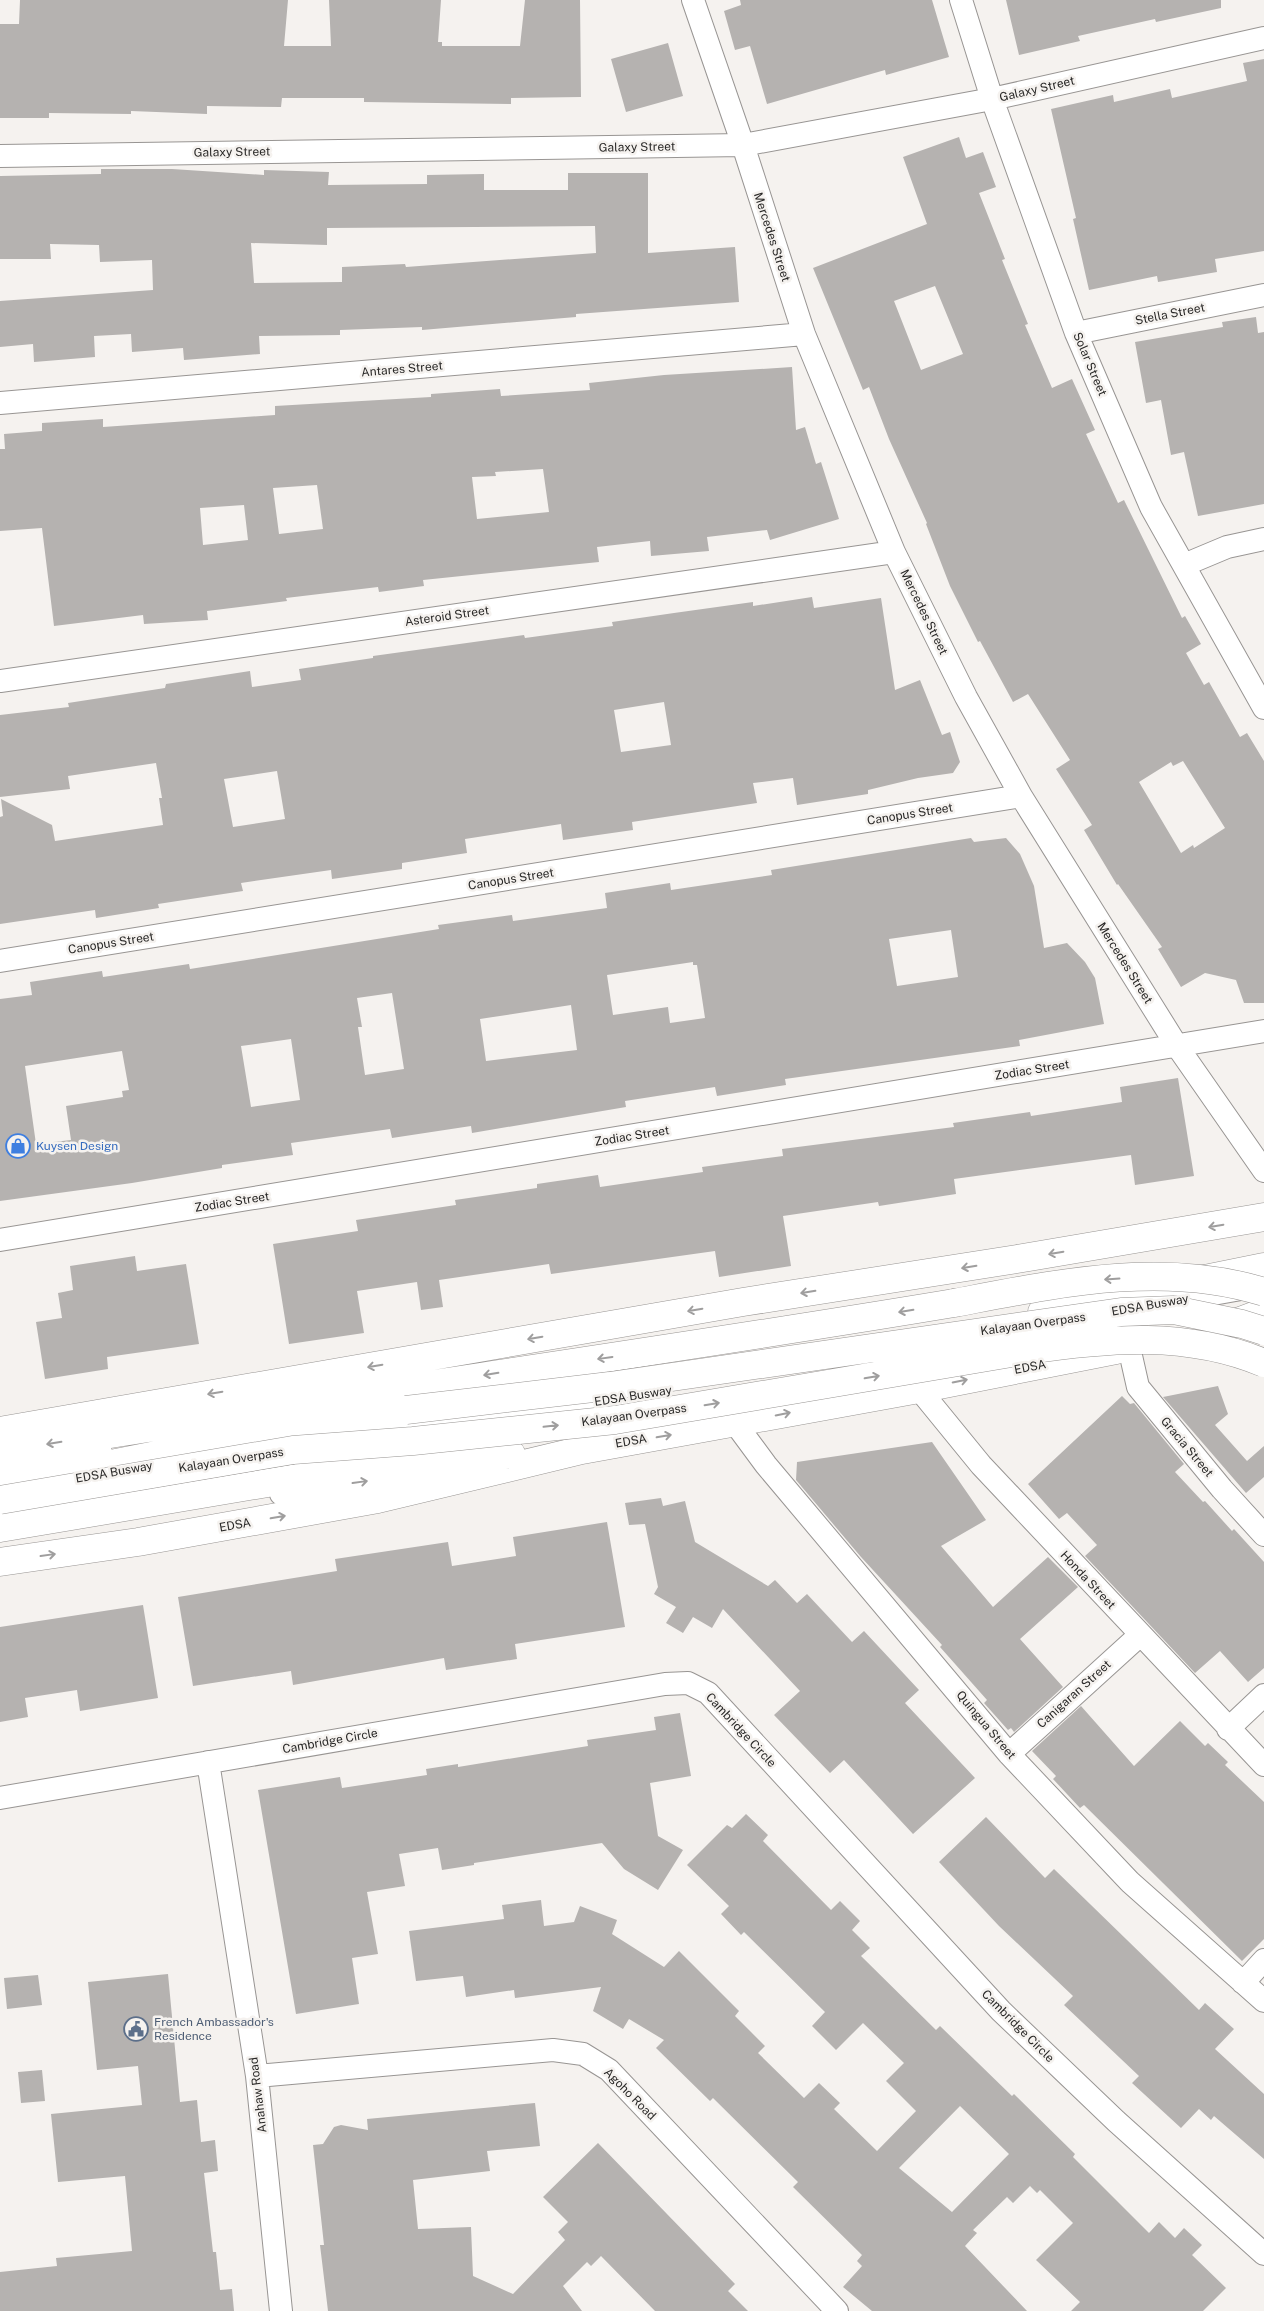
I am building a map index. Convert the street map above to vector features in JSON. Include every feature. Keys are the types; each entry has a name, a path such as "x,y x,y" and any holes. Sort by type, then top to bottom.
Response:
{"main road":[{"path":"0,1431 743,1302 1017,1259 1264,1217"},
{"path":"0,1486 252,1436 751,1370 1264,1267"},
{"path":"0,1452 242,1412 747,1337 1044,1286 1153,1276 1196,1277 1241,1284 1264,1292"},
{"name":"Kalayaan Overpass","path":"0,1470 282,1422 406,1410 610,1386 1121,1312 1174,1310 1242,1324 1264,1331"},
{"path":"1218,1330 1264,1312"},
{"name":"EDSA","path":"0,1562 138,1542 378,1499 582,1450 919,1389 1218,1330 1264,1325"},
{"path":"1218,1330 1264,1345"},
{"name":"Kalayaan Overpass","path":"0,1500 294,1450 413,1441 615,1420 1028,1350 1094,1342 1172,1340 1228,1350 1264,1363"},
{"path":"0,1528 287,1480 377,1462 582,1450"}],"street":[{"name":"Mercedes Street","path":"693,0 743,145 804,334 894,552 966,697 1021,796 1177,1046 1264,1171"},
{"name":"Solar Street","path":"961,0 992,99 1076,332 1151,508 1264,708"},
{"name":"Galaxy Street","path":"0,156 743,145 992,99 1264,38"},
{"name":"Stella Street","path":"1076,332 1264,295"},
{"name":"Antares Street","path":"0,403 804,334"},
{"path":"1184,565 1226,547 1264,539"},
{"name":"Asteroid Street","path":"0,681 894,552"},
{"name":"Canopus Street","path":"0,961 1021,796"},
{"name":"Zodiac Street","path":"0,1240 1264,1031"},
{"name":"EDSA Busway","path":"0,1492 251,1448 554,1408 753,1378 1264,1285"},
{"path":"1218,1330 1264,1319"},
{"name":"Gracia Street","path":"1129,1347 1138,1387 1142,1393 1264,1535"},
{"name":"Honda Street","path":"919,1389 981,1465 1264,1765"},
{"name":"Quingua Street","path":"735,1423 766,1465 1009,1754 1130,1882 1264,2001"},
{"path":"0,1534 582,1450"},
{"name":"Canigaran Street","path":"1009,1754 1140,1635"},
{"name":"Cambridge Circle","path":"0,1798 665,1684 688,1683 708,1693 1001,2011 1116,2121 1264,2254"},
{"path":"1228,1729 1264,1695"},
{"name":"Anahaw Road","path":"208,1762 257,2076 281,2311"},
{"path":"1243,1983 1264,1960"},
{"name":"Agoho Road","path":"257,2076 553,2050 583,2054 609,2070 837,2311"}],"building":[{"path":"20,0 288,0 284,46 331,46 329,0 441,0 438,42 442,42 442,46 520,46 525,0 580,0 581,97 511,98 511,104 364,102 364,98 282,98 281,107 207,106 207,114 131,111 131,114 49,113 49,118 0,118 0,24 19,24"},
{"path":"740,0 932,0 949,57 886,75 885,70 767,104 750,46 735,50 724,11 741,5"},
{"path":"1006,0 1221,0 1221,8 1156,22 1155,19 1078,36 1080,41 1019,55"},
{"path":"668,43 683,96 626,112 611,59"},
{"path":"1264,59 1264,251 1215,259 1217,272 1158,282 1157,276 1089,290 1073,219 1076,218 1051,109 1113,95 1114,102 1170,89 1172,98 1247,81 1243,63"},
{"path":"959,137 966,158 983,152 996,187 979,193 1005,259 1002,260 1028,324 1025,325 1052,388 1072,379 1095,430 1086,434 1118,503 1124,500 1182,618 1185,616 1201,644 1186,653 1204,685 1209,682 1240,737 1247,733 1264,761 1264,1003 1244,1003 1236,980 1205,973 1181,987 1158,949 1162,947 1117,885 1084,830 1092,825 1056,769 1070,760 1028,694 1013,702 980,641 978,642 950,586 927,523 889,439 869,387 863,390 813,268 927,224 903,157","holes":["935,286 963,354 921,370 894,301","1183,761 1225,828 1194,848 1193,845 1181,853 1139,782 1171,762 1173,766"]},
{"path":"101,169 172,169 264,175 264,170 329,172 328,185 427,184 427,175 484,174 484,190 568,190 568,173 648,173 648,253 735,247 739,302 576,314 576,317 422,330 422,327 340,330 340,335 259,336 260,354 184,360 183,348 132,352 131,334 94,336 95,357 34,362 33,344 0,347 0,301 153,290 152,260 100,262 99,245 50,244 51,259 0,259 0,176 101,174","holes":["595,226 596,253 406,267 405,264 342,267 342,282 254,283 251,243 327,245 327,228"]},
{"path":"1256,317 1258,333 1264,332 1264,504 1198,516 1184,452 1171,455 1161,400 1146,403 1135,342 1223,327 1222,322"},
{"path":"792,367 796,430 805,427 816,464 821,462 839,519 770,540 767,530 707,537 709,551 651,556 650,541 597,547 599,562 423,580 424,586 379,592 378,587 286,598 287,601 207,611 208,620 144,624 143,615 54,626 42,528 0,531 0,449 5,449 4,434 42,431 42,423 103,419 103,427 275,415 275,406 431,397 431,394 500,389 501,396 590,390 589,383 664,375","holes":["543,469 549,512 477,519 472,477 496,476 495,472","317,485 323,529 279,534 273,488","244,505 248,540 203,545 200,508"]},
{"path":"812,597 814,608 881,598 895,690 920,680 942,735 950,732 960,762 953,773 918,778 868,790 868,794 797,805 793,778 753,783 757,803 632,822 633,830 563,840 561,824 465,839 467,853 402,863 402,869 332,879 331,870 241,883 243,891 158,904 159,908 96,918 95,910 0,924 0,817 3,816 1,799 52,825 55,841 163,825 159,798 162,798 156,763 68,776 70,789 0,797 0,715 69,707 68,703 165,688 166,684 250,671 252,687 301,680 299,669 373,658 373,656 524,635 525,638 613,626 612,622 753,602 753,606","holes":["664,702 671,745 621,752 614,710","277,771 285,819 233,827 224,779"]},
{"path":"971,838 974,842 1006,838 1020,854 1034,886 1044,948 1067,943 1085,962 1095,978 1104,1024 1019,1040 1020,1046 785,1079 786,1085 717,1096 715,1087 625,1101 626,1107 472,1133 471,1126 392,1138 390,1129 291,1143 293,1155 222,1165 222,1168 132,1183 0,1201 0,999 32,995 30,982 102,971 103,977 189,964 190,969 439,929 438,925 512,915 513,921 607,908 605,893 670,883 671,890 772,875 771,870","holes":["951,930 958,977 897,986 889,939","693,962 693,965 697,965 705,1018 670,1023 668,1007 613,1015 607,975","392,993 404,1069 365,1075 358,1027 362,1027 357,998","571,1005 577,1050 486,1061 480,1019","291,1039 300,1100 251,1107 241,1046","122,1051 129,1090 122,1091 123,1097 66,1106 71,1140 36,1144 25,1066"]},
{"path":"1178,1078 1194,1176 1135,1185 1131,1155 954,1179 956,1194 879,1206 878,1202 783,1216 791,1266 719,1277 715,1251 551,1274 549,1264 439,1280 443,1307 421,1310 417,1282 357,1291 364,1333 289,1344 273,1244 358,1231 356,1220 456,1205 455,1200 537,1188 537,1184 598,1175 600,1187 703,1172 702,1167 783,1156 782,1149 954,1127 953,1123 1030,1112 1031,1116 1122,1102 1120,1087"},
{"path":"135,1256 137,1271 186,1264 199,1344 107,1357 108,1369 45,1379 36,1322 62,1318 58,1293 73,1290 70,1266"},
{"path":"1218,1386 1228,1414 1215,1425 1247,1461 1264,1446 1264,1477 1246,1493 1163,1397"},
{"path":"1122,1396 1130,1404 1134,1403 1184,1464 1175,1472 1232,1531 1234,1529 1264,1562 1264,1668 1248,1682 1220,1651 1195,1673 1085,1556 1097,1545 1067,1513 1059,1519 1028,1484"},
{"path":"932,1442 986,1520 941,1546 993,1607 1048,1557 1078,1587 1020,1639 1063,1687 1014,1732 1011,1728 1008,1730 984,1703 987,1700 940,1647 942,1645 861,1557 796,1480 797,1462"},
{"path":"661,1498 663,1506 685,1501 695,1542 768,1586 775,1580 797,1603 807,1594 852,1642 864,1631 919,1690 905,1703 975,1778 913,1834 844,1760 830,1773 774,1715 800,1691 723,1609 712,1628 693,1617 683,1633 666,1623 676,1607 654,1594 658,1587 645,1524 629,1525 625,1503"},
{"path":"607,1522 625,1627 515,1644 517,1659 446,1670 444,1658 293,1685 291,1671 193,1686 178,1597 337,1571 335,1559 448,1542 452,1566 516,1556 513,1537"},
{"path":"143,1605 158,1698 80,1711 77,1690 25,1698 28,1717 0,1722 0,1627"},
{"path":"1081,1706 1134,1766 1180,1721 1205,1746 1208,1743 1228,1762 1225,1765 1264,1802 1264,1939 1242,1961 1084,1805 1080,1808 1053,1779 1056,1776 1032,1751"},
{"path":"680,1713 691,1776 650,1783 658,1836 683,1850 658,1890 624,1869 602,1843 474,1863 474,1865 442,1870 438,1848 399,1854 405,1886 367,1892 378,1954 352,1958 359,2004 296,2014 258,1790 340,1777 342,1788 427,1775 426,1769 458,1764 458,1767 588,1746 587,1740 656,1730 654,1717"},
{"path":"746,1814 768,1835 763,1841 831,1910 840,1901 860,1921 852,1930 870,1948 861,1956 936,2030 940,2026 1012,2096 1014,2094 1075,2154 1073,2157 1149,2233 1159,2222 1175,2238 1184,2228 1202,2245 1192,2255 1226,2288 1203,2311 1071,2311 1080,2302 1036,2260 1073,2223 1040,2190 1037,2193 1030,2186 1013,2203 1007,2197 973,2230 977,2233 965,2246 1027,2311 872,2311 843,2287 862,2266 857,2261 862,2255 793,2187 798,2182 713,2098 710,2101 656,2048 664,2040 629,2019 623,2029 593,2011 601,1987 515,1998 514,1990 466,1997 463,1976 416,1981 409,1931 504,1919 502,1905 541,1900 544,1926 574,1922 580,1906 617,1920 612,1934 664,1967 679,1951 739,2011 735,2016 765,2046 758,2053 804,2098 819,2083 840,2103 834,2109 877,2151 916,2111 886,2081 904,2063 863,2023 836,2050 812,2026 825,2012 744,1932 741,1935 721,1914 729,1906 687,1865 727,1825 732,1828","holes":["960,2106 1009,2154 952,2212 899,2168"]},
{"path":"986,1817 1045,1878 1054,1869 1199,2010 1205,2003 1234,2029 1215,2049 1264,2094 1264,2159 1214,2116 1211,2120 1199,2109 1181,2128 1132,2083 1139,2076 1064,2005 1073,1996 999,1926 939,1862"},
{"path":"168,1974 180,2102 197,2100 201,2142 215,2140 218,2171 204,2173 213,2252 216,2252 220,2290 232,2289 234,2311 0,2311 0,2272 57,2266 56,2258 132,2251 125,2176 58,2182 51,2114 142,2105 138,2066 97,2070 88,1982"},
{"path":"38,1975 42,2005 7,2009 4,1978"},
{"path":"42,2070 45,2101 21,2103 18,2072"},
{"path":"535,2103 540,2146 487,2151 490,2171 413,2180 418,2229 471,2227 473,2276 513,2294 565,2240 558,2232 568,2222 543,2197 598,2143 735,2284 728,2291 748,2311 655,2311 601,2256 591,2266 587,2262 563,2286 582,2311 328,2311 320,2245 324,2245 313,2145 323,2144 334,2127 341,2125 368,2130 367,2119"}],"place":[{"name":"Kuysen Design","path":"18,1146"},
{"name":"French Ambassador's Residence","path":"136,2029"}]}
